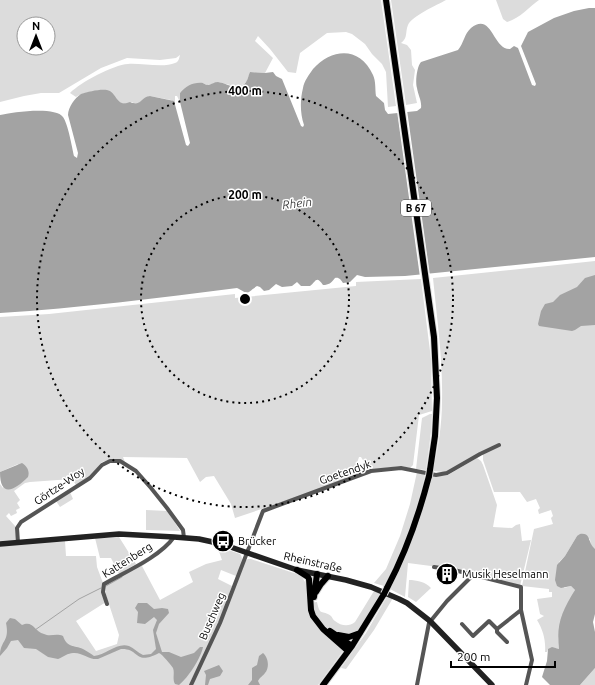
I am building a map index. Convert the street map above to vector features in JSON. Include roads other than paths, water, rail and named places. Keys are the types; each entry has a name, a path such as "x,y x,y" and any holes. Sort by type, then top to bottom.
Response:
{"main road":[{"name":"B 67","path":"323,685 361,632 384,594 403,556 424,497 437,416 437,373 432,321 386,0"},
{"name":"Rheinstraße","path":"0,544 119,534 212,541 297,570 328,576 382,591 407,604 430,621 492,685"},
{"path":"297,570 308,576 314,614 317,620 322,626 352,646"},
{"path":"317,574 314,579 311,610 316,622 348,651"},
{"path":"312,596 328,576"},
{"path":"333,634 349,637 361,632"}],"street":[{"name":"Goetendyk","path":"247,553 262,511 371,471 401,468 436,475 448,473 480,454 499,446"},
{"name":"Görtze-Woy","path":"18,542 17,528 21,522 90,478 102,465 110,461 123,463 136,472 167,508 182,530 184,538"},
{"name":"Kattenberg","path":"107,604 103,592 104,584 153,556 168,545 174,537"},
{"name":"Buschweg","path":"191,685 220,623 247,553"},
{"path":"434,567 454,570 521,587 521,610 532,660 526,685"},
{"path":"418,685 430,621 447,601 473,575"},
{"path":"497,629 521,610"},
{"path":"462,624 473,636 489,621 507,642"}],"water":[{"name":"Rhein","path":"595,8 595,257 405,276 365,277 357,275 350,282 343,283 340,279 335,278 330,283 325,285 323,285 319,280 316,280 310,286 301,286 297,282 292,286 282,287 276,284 269,290 264,291 257,286 247,293 237,288 89,306 0,313 0,115 14,112 33,111 59,114 65,120 74,156 77,158 78,153 68,112 74,100 81,94 107,90 110,91 122,103 139,103 144,98 150,96 174,101 186,145 188,146 190,143 180,102 180,93 185,88 196,83 209,85 218,82 237,87 246,82 250,72 273,72 276,76 282,79 301,126 303,127 301,102 304,85 307,78 320,62 337,54 345,53 361,59 367,66 374,77 376,96 384,103 385,110 388,114 417,111 421,108 416,82 417,70 421,62 458,50 471,28 478,24 484,24 504,48 510,49 514,46 518,48 532,85 535,86 536,84 521,46 528,32 554,18 574,11"},
{"path":"595,275 595,325 581,326 572,331 539,326 538,324 541,311 545,304 553,302 560,295 577,287 585,278"},
{"path":"22,463 28,469 28,477 18,486 9,490 5,489 1,480 0,472"},
{"path":"580,534 587,535 591,545 595,549 595,614 593,622 595,632 595,668 580,685 550,685 542,677 547,661 548,649 552,647 559,649 559,625 563,611 575,590 571,586 561,588 557,586 555,580 557,565 565,556 577,536"},
{"path":"138,603 147,603 154,609 168,609 169,613 159,624 156,633 162,652 169,652 181,657 194,653 200,647 203,647 194,668 179,685 175,684 174,682 173,668 159,653 145,658 138,656 127,649 121,649 98,659 73,653 67,654 58,659 48,657 36,649 24,648 18,640 11,641 0,656 0,651 7,634 6,623 10,618 15,619 22,625 29,624 46,635 63,636 67,643 71,646 83,649 94,656 125,645 143,655 151,654 156,649 153,630 157,620 154,617 145,624 137,623 138,612 135,608"},
{"path":"263,653 268,662 267,671 258,681 260,685 248,685 252,680 252,668 257,665 259,656"},
{"path":"219,665 223,671 220,676 210,679 208,685 205,685 206,675 204,671"}],"waterway":[{"path":"106,586 122,577"},
{"path":"35,630 79,599 101,588"}],"place":[{"name":"Brücker","path":"223,541"},
{"name":"Musik Heselmann","path":"447,574"}]}
